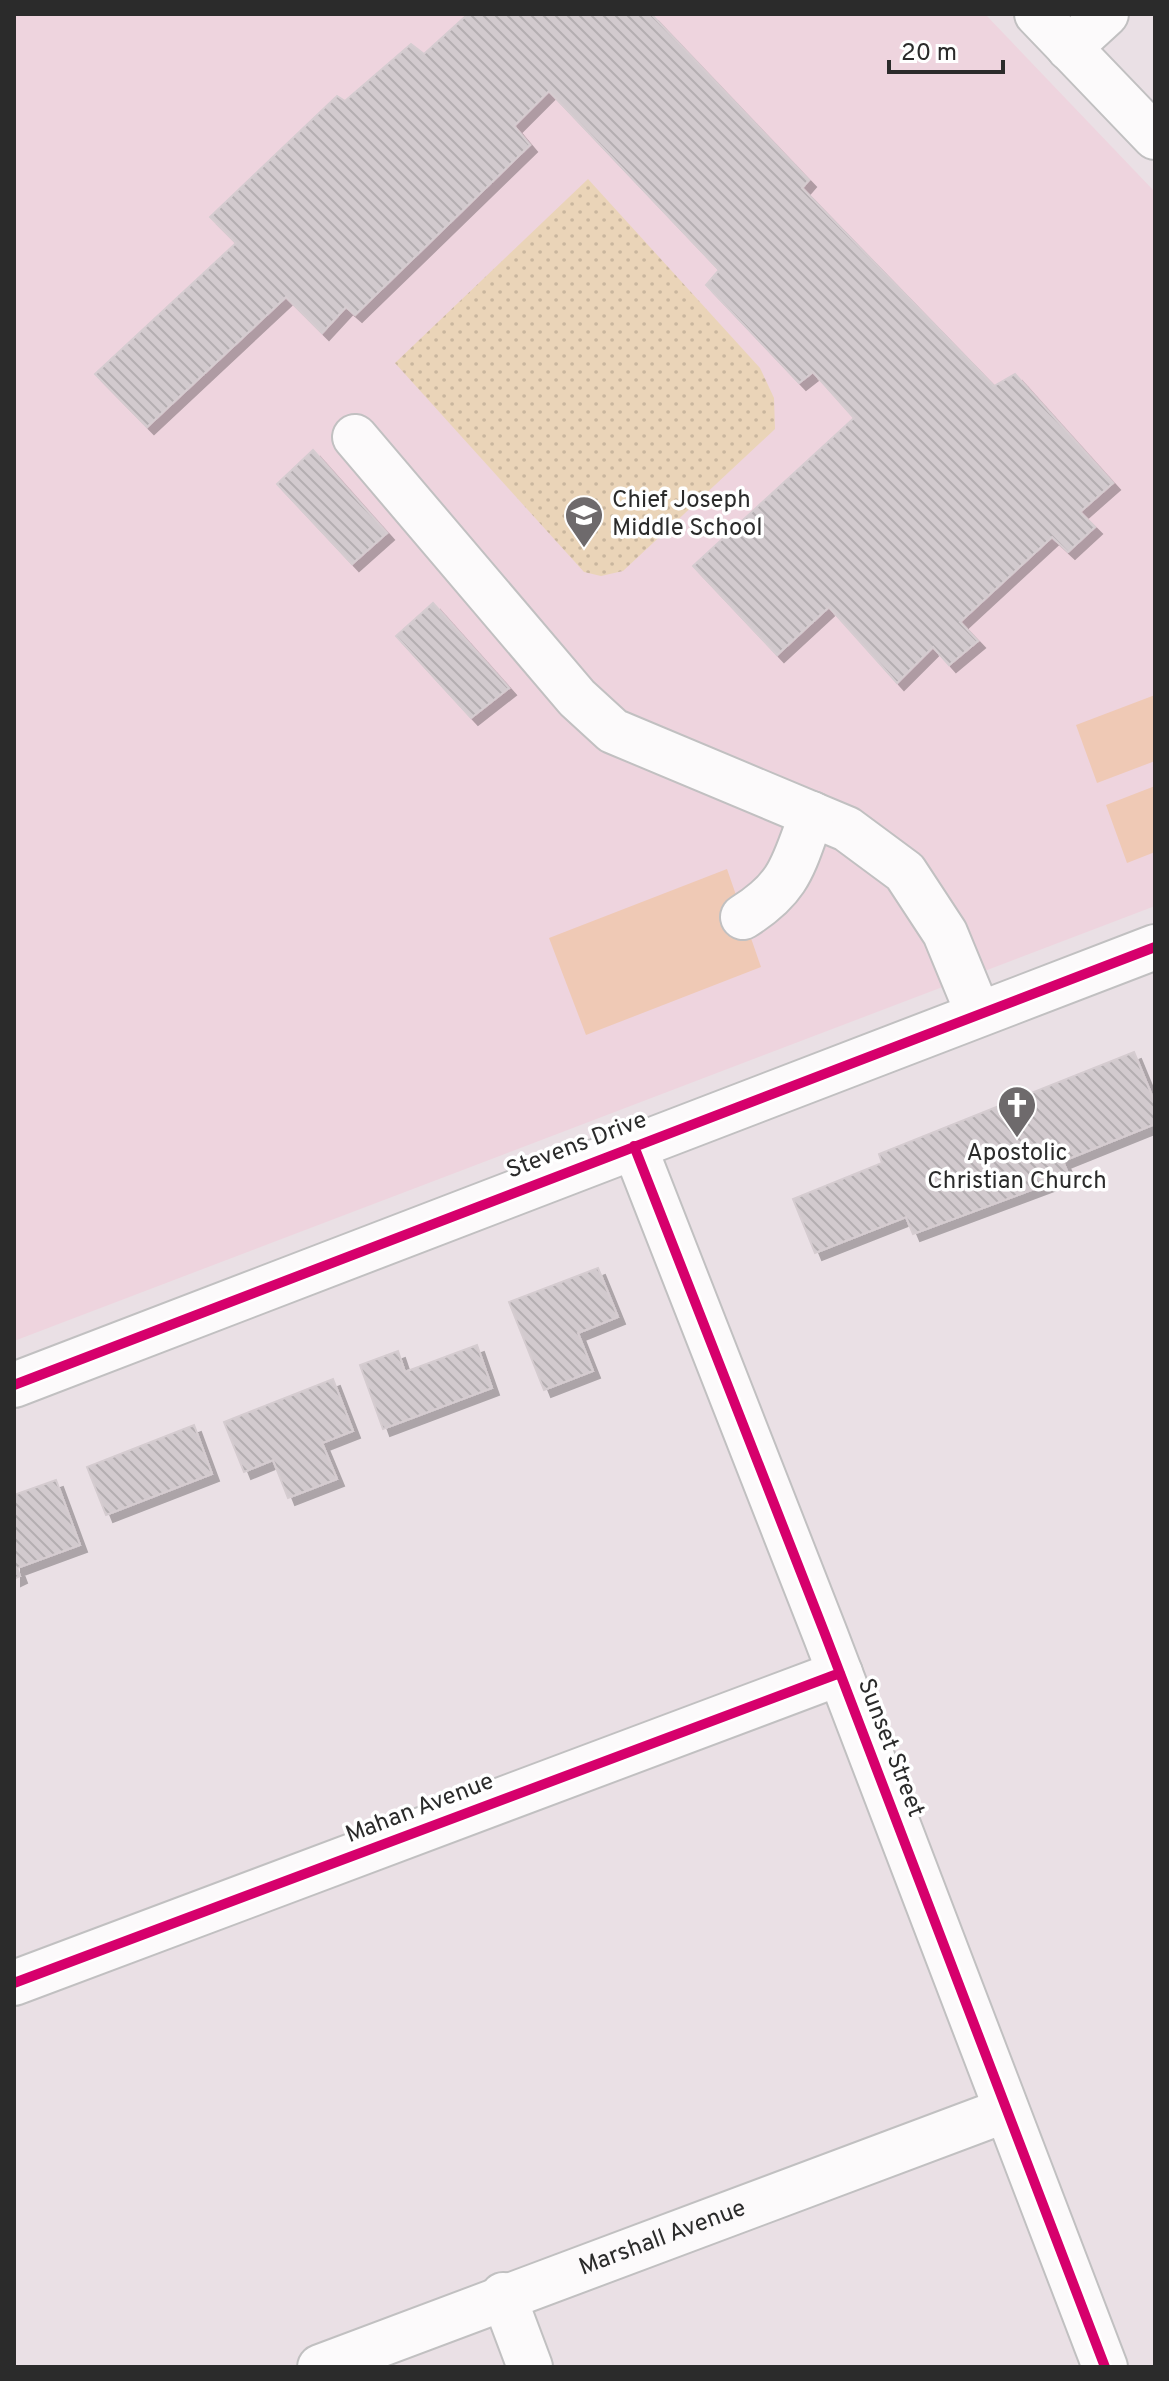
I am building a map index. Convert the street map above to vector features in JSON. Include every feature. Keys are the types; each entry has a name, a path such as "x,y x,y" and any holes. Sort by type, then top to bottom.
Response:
{"street":[{"path":"1037,14 1155,137"},
{"path":"1069,48 1106,14"},
{"path":"355,437 577,698 613,731 847,829 905,872 945,933 978,1013"},
{"path":"743,917 772,899 787,880 812,814"},
{"name":"Stevens Drive","path":"14,1385 1155,947"},
{"name":"Sunset Street","path":"634,1146 840,1673 1105,2367"},
{"name":"Mahan Avenue","path":"14,1983 840,1673"},
{"name":"Marshall Avenue","path":"320,2367 503,2295 1006,2110"},
{"path":"503,2295 530,2367"}],"shaded area":[{"name":"Chief Joseph Middle School","path":"14,14 985,14 1155,192 1155,906 14,1341"},
{"path":"588,179 760,368 774,398 775,429 623,571 601,576 584,572 395,363"},
{"path":"1155,695 1155,761 1097,783 1076,725"},
{"path":"1155,786 1155,852 1127,863 1106,805"},
{"path":"727,869 761,967 586,1035 549,938"}],"building":[{"name":"Chief Joseph Middle School","path":"468,14 651,14 809,180 802,188 994,386 1015,374 1113,483 1080,512 1095,527 1068,552 1052,537 960,622 978,641 949,665 933,647 897,683 829,607 777,655 693,566 854,418 813,372 799,383 706,285 719,270 549,91 514,126 530,145 355,315 346,307 322,333 286,297 147,427 95,374 236,243 210,217 337,96 345,101 411,44 424,54"},
{"path":"313,450 387,533 352,564 277,484"},
{"path":"433,603 509,688 471,718 396,636"},
{"name":"Apostolic Christian Church","path":"1134,1052 1155,1103 1155,1124 1063,1161 1069,1176 913,1234 906,1217 815,1253 793,1199 882,1163 879,1154"},
{"path":"598,1268 618,1317 578,1333 593,1371 544,1390 509,1302"},
{"path":"477,1345 492,1388 383,1429 360,1365 398,1351 405,1372"},
{"path":"333,1379 353,1431 322,1443 337,1479 288,1498 273,1460 244,1472 224,1422"},
{"path":"194,1425 212,1474 106,1515 87,1467"},
{"path":"56,1480 80,1545 17,1568 20,1576 14,1579 14,1495"}],"cycle path":[{"path":"14,1385 1155,947"},
{"path":"634,1146 825,1634 1105,2367"},
{"path":"14,1983 840,1673"}],"place":[{"name":"Chief Joseph Middle School","path":"584,549"},
{"name":"Apostolic Christian Church","path":"1017,1139"}]}
